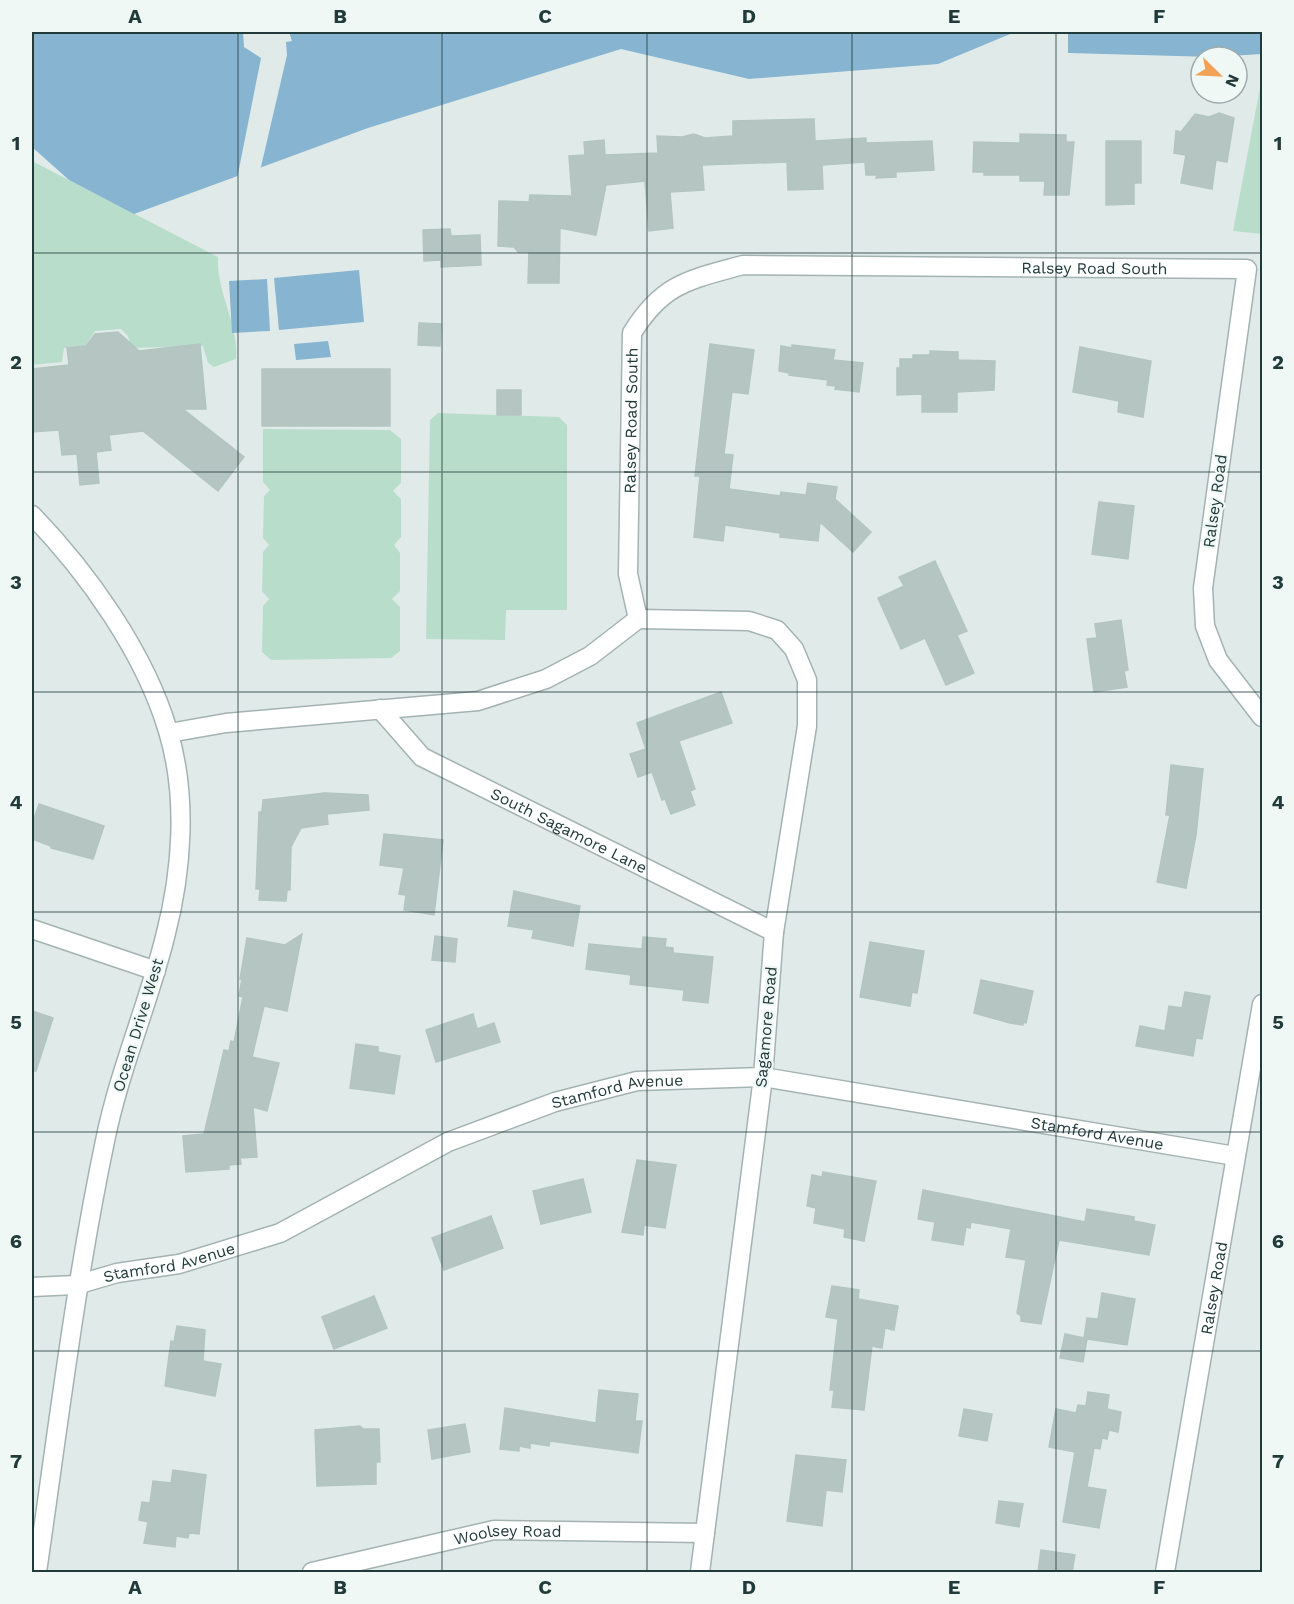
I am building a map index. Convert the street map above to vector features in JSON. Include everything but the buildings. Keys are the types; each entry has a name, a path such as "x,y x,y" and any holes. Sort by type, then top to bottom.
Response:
{"street":[{"name":"Ralsey Road South","path":"638,619 628,574 632,333 647,308 683,282 742,266 1247,269"},
{"name":"Ralsey Road","path":"1247,269 1203,588 1205,626 1218,660 1263,717"},
{"name":"Ocean Drive West","path":"32,515 92,586 118,625 143,670 169,733 178,795 180,846 174,899 156,971 110,1116 76,1285 37,1572"},
{"path":"169,733 226,723 478,701 546,679 590,656 638,619"},
{"name":"Sagamore Road","path":"638,619 749,621 777,630 794,649 807,680 807,726 774,932 763,1077 700,1572"},
{"name":"South Sagamore Lane","path":"380,709 422,757 774,932"},
{"path":"32,929 156,971"},
{"name":"Ralsey Road","path":"1165,1572 1263,1004"},
{"name":"Stamford Avenue","path":"32,1287 76,1285 117,1273 179,1264 280,1233 448,1142 555,1102 637,1081 763,1077 1235,1156"},
{"name":"Woolsey Road","path":"312,1572 494,1530 705,1533"}],"green space":[{"path":"1262,77 1262,234 1233,231"},
{"path":"32,161 218,257 220,283 234,333 236,359 214,367 208,363 203,346 131,348 128,336 121,329 95,331 85,346 64,348 62,362 32,365"},
{"path":"438,413 559,417 567,425 567,610 506,610 505,640 426,639 430,420"},
{"path":"263,429 390,430 401,439 401,483 393,491 401,499 401,537 394,545 400,553 400,591 392,599 400,607 400,651 391,658 271,660 262,652 263,606 269,599 262,591 263,552 269,545 263,538 264,496 270,490 263,482"}],"water":[{"path":"32,32 1015,32 938,64 749,79 621,49 368,128 134,214 69,180 32,147"},
{"path":"1068,32 1262,32 1262,54 1249,55 1249,45 1189,45 1189,56 1068,53"},
{"path":"359,270 364,322 279,330 274,278"},
{"path":"267,279 270,331 232,333 229,281"},
{"path":"328,341 331,357 296,360 294,344"}],"pier":[{"path":"243,32 289,32 292,41 286,42 287,55 260,171 237,179 261,58 244,47"}]}
